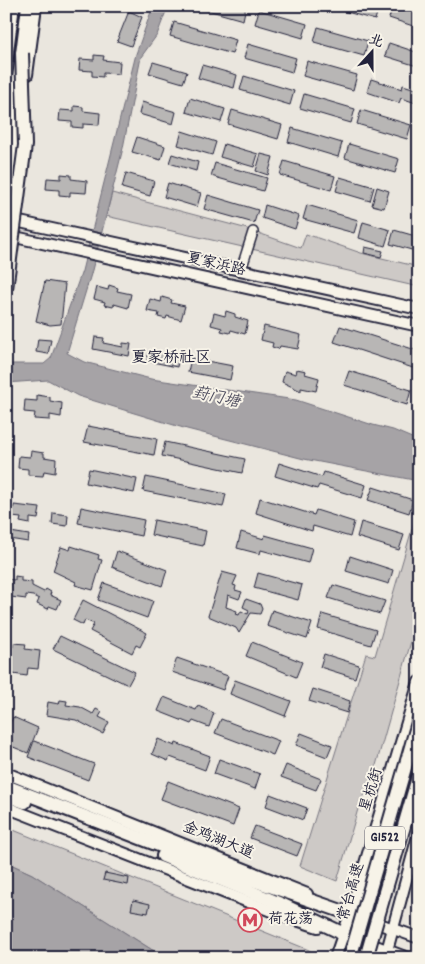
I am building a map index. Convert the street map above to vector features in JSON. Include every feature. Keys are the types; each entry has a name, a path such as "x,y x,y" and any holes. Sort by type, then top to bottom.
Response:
{"highway":[{"path":"7,54 13,6"},
{"path":"6,181 28,6"},
{"path":"6,289 25,145 22,53"},
{"name":"常台高速","path":"350,958 419,719"},
{"name":"G1522","path":"366,958 419,774"},
{"path":"6,786 213,871 344,934"},
{"path":"6,795 213,871 350,914"}],"main road":[{"path":"6,236 36,6"},
{"name":"夏家浜路","path":"8,219 419,309"},
{"name":"夏家浜路","path":"6,236 84,251 419,326"},
{"path":"328,306 332,290"},
{"name":"星杭街","path":"335,958 344,934 419,682"},
{"name":"金鸡湖大道","path":"6,773 290,886 350,914 419,938"},
{"path":"6,807 284,916 344,934 387,954 408,958"},
{"path":"387,954 419,832"}],"street":[{"path":"241,270 254,232"}],"shaded area":[{"path":"112,193 244,228 301,248 306,234 361,253 419,267 419,287 106,216"},
{"path":"419,505 419,613 373,776 358,809 337,881 300,866 366,654 375,656"},
{"path":"6,827 309,950 318,958 165,958 32,874 6,862"}],"water":[{"name":"葑门塘","path":"153,6 168,6 157,35 141,57 123,148 91,274 67,353 84,362 151,379 296,400 393,430 419,441 419,481 304,459 187,429 78,396 48,380 6,383 6,364 44,364 51,358 82,271 136,54"},
{"path":"6,862 32,874 165,958 6,958"}],"building":[{"path":"193,6 246,6 243,20"},
{"path":"326,6 379,6 375,20"},
{"path":"393,6 419,13 419,28 389,18"},
{"path":"259,10 307,24 303,38 255,24"},
{"path":"129,11 142,17 131,46 117,41"},
{"path":"174,22 236,40 232,54 170,36"},
{"path":"318,27 368,41 364,56 314,42"},
{"path":"389,43 419,53 417,66 385,56"},
{"path":"248,44 296,58 292,72 244,58"},
{"path":"94,55 104,56 103,60 120,62 119,74 103,73 103,77 92,76 92,71 79,70 80,59 94,60"},
{"path":"307,61 357,75 353,90 303,76"},
{"path":"153,62 187,72 183,83 149,73"},
{"path":"202,65 237,75 234,88 198,78"},
{"path":"244,76 294,91 290,105 240,90"},
{"path":"371,79 402,89 403,85 419,90 419,104 401,98 399,103 367,92"},
{"path":"304,94 355,109 351,123 300,108"},
{"path":"190,98 225,109 221,122 186,112"},
{"path":"142,102 176,112 173,124 139,114"},
{"path":"74,106 83,107 83,111 100,113 99,125 83,124 83,128 72,127 72,122 59,121 60,110 74,111"},
{"path":"232,110 282,125 278,139 228,124"},
{"path":"361,110 411,125 407,139 357,124"},
{"path":"292,128 342,143 338,157 288,142"},
{"path":"182,131 216,142 212,155 178,145"},
{"path":"137,137 165,146 161,160 132,152"},
{"path":"224,144 258,154 254,167 220,157"},
{"path":"349,144 399,159 395,173 345,158"},
{"path":"172,154 198,162 196,171 169,163"},
{"path":"261,154 273,157 268,175 256,171"},
{"path":"284,161 335,176 331,190 280,175"},
{"path":"215,163 267,178 263,191 211,176"},
{"path":"126,173 154,181 150,196 122,188"},
{"path":"61,174 71,175 71,179 87,181 86,193 70,192 70,196 59,195 59,190 46,189 47,178 61,179"},
{"path":"340,177 374,187 370,201 336,191"},
{"path":"168,183 201,193 197,207 164,197"},
{"path":"377,187 389,191 384,208 372,205"},
{"path":"208,195 258,210 254,223 204,209"},
{"path":"265,205 299,216 295,229 262,218"},
{"path":"307,205 358,220 354,233 303,219"},
{"path":"363,222 390,230 385,246 359,238"},
{"path":"394,230 419,237 419,252 390,244"},
{"path":"365,247 383,251 381,257 364,253"},
{"path":"45,281 65,284 61,324 50,325 36,321"},
{"path":"109,285 118,288 117,291 131,294 128,308 114,304 113,307 104,305 105,302 94,299 97,287 108,290"},
{"path":"162,297 172,300 171,303 185,306 181,320 167,316 166,319 158,317 159,313 147,311 150,299 161,302"},
{"path":"226,311 235,314 235,317 248,321 245,334 231,330 230,333 221,331 222,328 211,325 214,313 225,316"},
{"path":"264,326 301,335 298,349 280,346 279,349 272,347 273,343 261,340"},
{"path":"340,326 419,351 416,369 334,342"},
{"path":"95,337 104,338 103,343 123,347 123,343 131,344 129,356 93,349"},
{"path":"38,339 51,340 48,354 36,352"},
{"path":"149,350 179,356 177,367 147,361"},
{"path":"191,358 233,366 230,380 188,372"},
{"path":"297,369 306,371 305,374 319,378 316,391 301,388 301,391 282,382 285,371 296,374"},
{"path":"349,371 411,390 407,405 344,385"},
{"path":"37,395 50,397 50,401 62,403 61,417 50,415 50,420 34,419 35,413 24,412 25,400 37,401"},
{"path":"88,426 157,439 154,455 84,442"},
{"path":"165,442 245,459 242,473 162,456"},
{"path":"31,451 44,453 44,457 56,459 55,473 44,471 43,476 28,475 28,469 18,468 19,456 30,457"},
{"path":"279,463 322,477 324,472 366,485 362,498 319,485 317,489 275,476"},
{"path":"89,469 137,479 134,493 86,483"},
{"path":"146,477 226,494 223,507 143,491"},
{"path":"373,487 413,500 409,513 368,500"},
{"path":"260,498 314,515 316,510 354,522 350,537 313,526 312,531 256,513"},
{"path":"14,505 40,508 38,519 30,518 30,524 20,522 21,518 12,517"},
{"path":"81,507 144,520 141,536 78,523"},
{"path":"53,513 68,515 67,526 52,524"},
{"path":"154,520 206,531 203,546 151,535"},
{"path":"361,522 404,535 399,550 357,537"},
{"path":"10,532 29,535 28,542 9,539"},
{"path":"241,532 264,539 265,535 312,548 308,563 261,550 260,554 237,548"},
{"path":"71,546 99,555 98,559 102,560 93,590 75,585 76,582 53,571 61,547 70,550"},
{"path":"117,551 167,570 162,586 112,567"},
{"path":"350,556 393,570 389,584 346,571"},
{"path":"222,572 237,576 233,585 236,586 235,590 242,592 239,599 228,595 226,607 237,611 236,614 239,615 241,611 248,614 249,610 243,607 246,599 260,604 262,609 260,614 251,613 239,633 236,628 208,616"},
{"path":"258,573 302,585 298,600 254,588"},
{"path":"15,576 21,577 21,581 32,582 32,586 44,592 46,589 51,592 50,595 61,600 57,609 49,606 48,609 37,604 39,599 33,596 26,595 26,599 11,597 12,593 6,592 6,579 15,580"},
{"path":"104,583 153,601 147,618 98,600"},
{"path":"333,585 385,601 380,614 328,598"},
{"path":"83,600 147,633 140,647 136,645 132,653 90,631 94,624 85,620 83,625 73,620"},
{"path":"272,610 312,623 307,639 267,626"},
{"path":"322,614 376,630 371,645 318,629"},
{"path":"60,636 135,672 128,685 53,649"},
{"path":"252,642 302,662 296,677 246,656"},
{"path":"13,643 26,644 25,649 40,651 38,669 28,668 27,676 6,673 6,647 13,647"},
{"path":"324,654 359,665 355,678 320,667"},
{"path":"177,658 228,676 223,690 172,672"},
{"path":"235,680 291,701 285,716 230,694"},
{"path":"313,689 350,701 347,713 309,701"},
{"path":"164,697 196,710 198,706 214,713 209,727 193,721 191,724 158,711"},
{"path":"60,700 67,701 66,705 80,707 93,714 96,709 102,712 99,717 109,722 103,734 76,720 46,715 48,702 59,704"},
{"path":"13,717 38,728 28,753 6,744 6,733"},
{"path":"221,719 279,741 273,755 215,733"},
{"path":"301,733 332,745 327,757 296,745"},
{"path":"158,739 175,746 176,743 210,756 205,770 170,757 168,761 152,754"},
{"path":"34,741 94,764 88,780 28,757"},
{"path":"219,759 260,774 255,789 214,774"},
{"path":"286,765 321,779 316,790 281,777"},
{"path":"168,781 239,809 233,826 161,799"},
{"path":"270,794 307,808 303,820 266,806"},
{"path":"255,826 302,844 297,856 250,838"},
{"path":"105,873 129,878 128,885 103,880"},
{"path":"133,900 150,904 148,913 131,910"}],"place":[{"name":"荷花荡","path":"250,920"}],"district":[{"name":"夏家桥社区","path":"171,358"}]}
